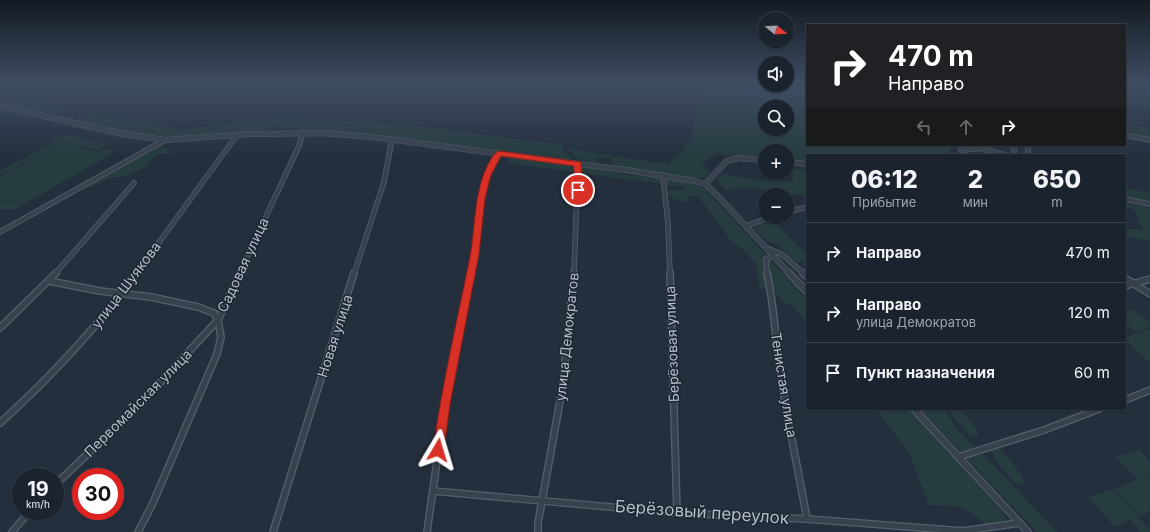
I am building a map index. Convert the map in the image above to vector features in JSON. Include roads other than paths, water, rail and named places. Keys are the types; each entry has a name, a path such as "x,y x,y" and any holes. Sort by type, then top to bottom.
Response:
{"street":[{"path":"8,108 120,133 165,140 303,132 392,139 663,175 705,184 806,291"},
{"name":"Садовая улица","path":"138,532 152,505 217,354 221,337 218,320 299,146 303,132"},
{"name":"улица Шуякова","path":"0,423 53,375 95,326 238,135"},
{"path":"1126,135 1150,140"},
{"name":"Новая улица","path":"273,532 375,207 385,183 392,139"},
{"path":"0,232 165,140"},
{"path":"956,154 967,146"},
{"path":"961,150 980,148 1001,154"},
{"path":"427,532 445,404 475,254 481,198 487,175 499,153"},
{"path":"705,184 721,165 727,161 739,158 758,159"},
{"path":"794,163 806,164"},
{"name":"улица Демократов","path":"538,532 538,523 566,375 578,203 578,164"},
{"name":"Берёзовая улица","path":"663,175 668,224 677,513"},
{"path":"0,328 49,282 77,252 134,183"},
{"path":"1126,199 1150,204"},
{"path":"794,210 806,207"},
{"path":"746,226 758,222"},
{"path":"766,248 783,255 806,276"},
{"name":"Тенистая улица","path":"773,256 766,259 765,264 772,296 772,310 780,371 807,519"},
{"path":"1126,279 1150,294"},
{"path":"1126,286 1150,279"},
{"path":"49,282 151,297 198,307 214,313 218,320"},
{"name":"Первомайская улица","path":"64,476 144,400 218,320"},
{"path":"1126,400 1150,390"},
{"path":"915,410 1028,532"},
{"path":"958,457 1044,430 1096,410"},
{"name":"Берёзовый переулок","path":"433,491 677,513 807,519 963,531 1019,523"},
{"path":"12,532 22,520"}]}
